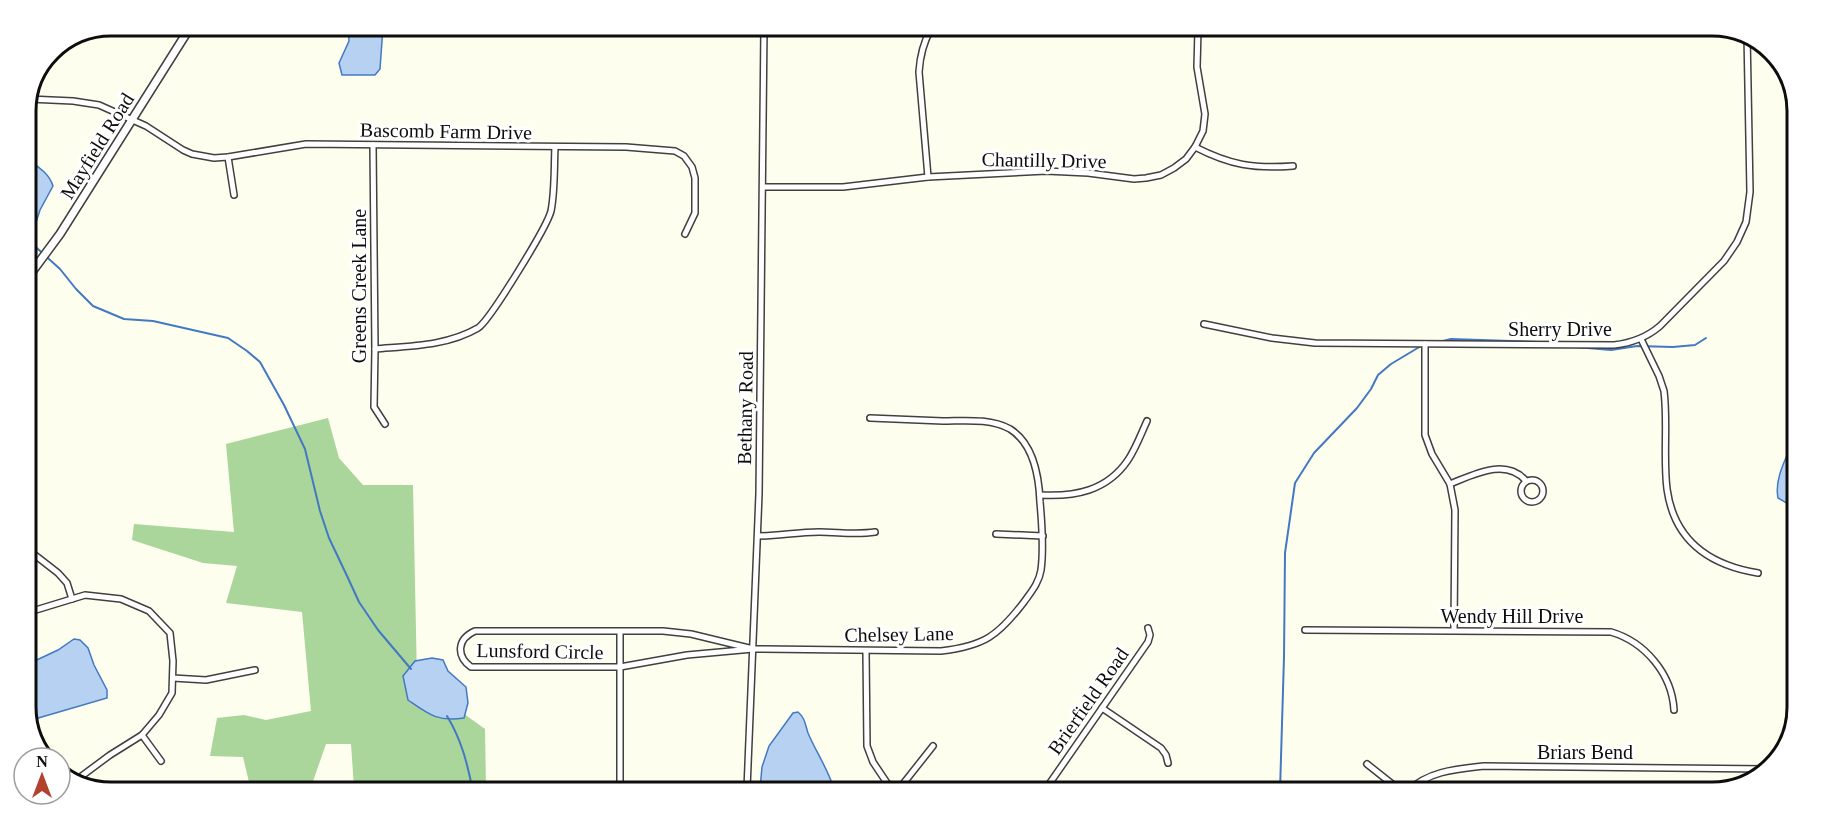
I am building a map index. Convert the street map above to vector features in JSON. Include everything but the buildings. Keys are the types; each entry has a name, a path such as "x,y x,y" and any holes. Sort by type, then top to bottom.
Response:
{"street":[{"name":"Mayfield Road","path":"36,267 133,121 185,36"},
{"name":"Bethany Road","path":"747,782 758,536 764,36"},
{"path":"927,36 923,43 919,72 928,177"},
{"name":"Chantilly Drive","path":"763,187 843,187 928,177 1046,171 1146,178 1161,175 1186,159 1203,130 1205,114 1197,67 1198,36"},
{"name":"Sherry Drive","path":"1204,324 1298,342 1614,345 1641,339 1660,326 1724,261 1737,242 1746,222 1750,192 1748,45"},
{"name":"Bascomb Farm Drive","path":"37,99 99,105 146,126 192,154 213,158 296,144 635,147 675,151 684,156 692,167 695,178 695,213 685,234"},
{"name":"Greens Creek Lane","path":"373,145 374,407 385,424"},
{"path":"375,350 412,347 452,339 480,327 514,278 550,214 555,147"},
{"path":"1195,147 1216,158 1241,165 1267,168 1293,166"},
{"path":"228,157 234,195"},
{"path":"1641,339 1664,391 1667,487 1676,519 1703,554 1733,568 1758,573"},
{"path":"1425,344 1425,435 1432,454 1450,484 1454,497 1454,630"},
{"name":"Chelsey Lane","path":"753,649 952,650 976,644 996,634 1036,585 1041,571 1042,536 1037,471 1031,454 1017,435 1007,428 981,421 870,418"},
{"path":"1040,495 1071,495 1091,490 1109,478 1128,459 1147,421"},
{"path":"1450,484 1489,469 1504,469 1519,473 1526,481"},
{"path":"1535,480 1541,484 1543,490 1538,500 1527,501 1522,496 1521,489 1526,481 1535,480"},
{"path":"758,536 817,532 860,534 875,532"},
{"path":"996,534 1042,536"},
{"path":"36,556 67,583 72,599"},
{"path":"36,610 85,595 121,600 149,611 170,633 173,661 172,693 159,715 142,735 82,776"},
{"name":"Brierfield Road","path":"1051,782 1148,642 1150,635 1148,628"},
{"name":"Wendy Hill Drive","path":"1305,630 1599,631 1620,635 1640,646 1662,671 1671,690 1674,710"},
{"name":"Lunsford Circle","path":"475,631 663,631 691,634 753,649 685,655 620,668 471,668 464,662 461,644 468,634 475,631"},
{"path":"620,632 620,782"},
{"path":"866,651 867,746 873,762 886,782"},
{"path":"173,678 206,680 255,670"},
{"path":"1102,708 1161,748 1168,763"},
{"path":"142,735 161,761"},
{"path":"905,782 933,746"},
{"path":"1367,764 1390,782"},
{"name":"Briars Bend","path":"1417,782 1447,770 1484,766 1754,769"}],"green space":[{"path":"328,418 339,458 363,485 413,485 417,680 485,729 486,782 354,782 351,744 326,744 313,782 249,782 243,757 210,756 217,718 244,715 266,720 311,711 302,612 226,603 237,566 203,563 132,540 134,524 234,532 226,444"}],"water":[{"path":"349,36 382,36 380,69 375,75 342,75 339,63 349,41"},
{"path":"36,166 46,174 53,186 36,223"},
{"path":"1787,456 1787,503 1778,498 1777,490"},
{"path":"74,639 80,640 88,648 107,690 107,698 37,718 36,660"},
{"path":"432,658 443,660 448,671 466,687 468,703 464,718 447,719 433,716 408,700 403,676 415,661"},
{"path":"798,712 803,719 832,782 761,782 762,767 769,746 793,713"}],"waterway":[{"path":"36,247 60,269 93,306 124,319 153,321 228,338 260,362 305,449 329,538 359,602 378,630 411,669"},
{"path":"1576,347 1611,350 1637,346 1673,347 1695,345 1706,338"},
{"path":"1439,342 1451,339 1538,342"},
{"path":"1280,782 1285,553 1295,483 1314,453 1357,408 1378,375 1391,364 1421,346"},
{"path":"447,716 463,751 471,782"}]}
